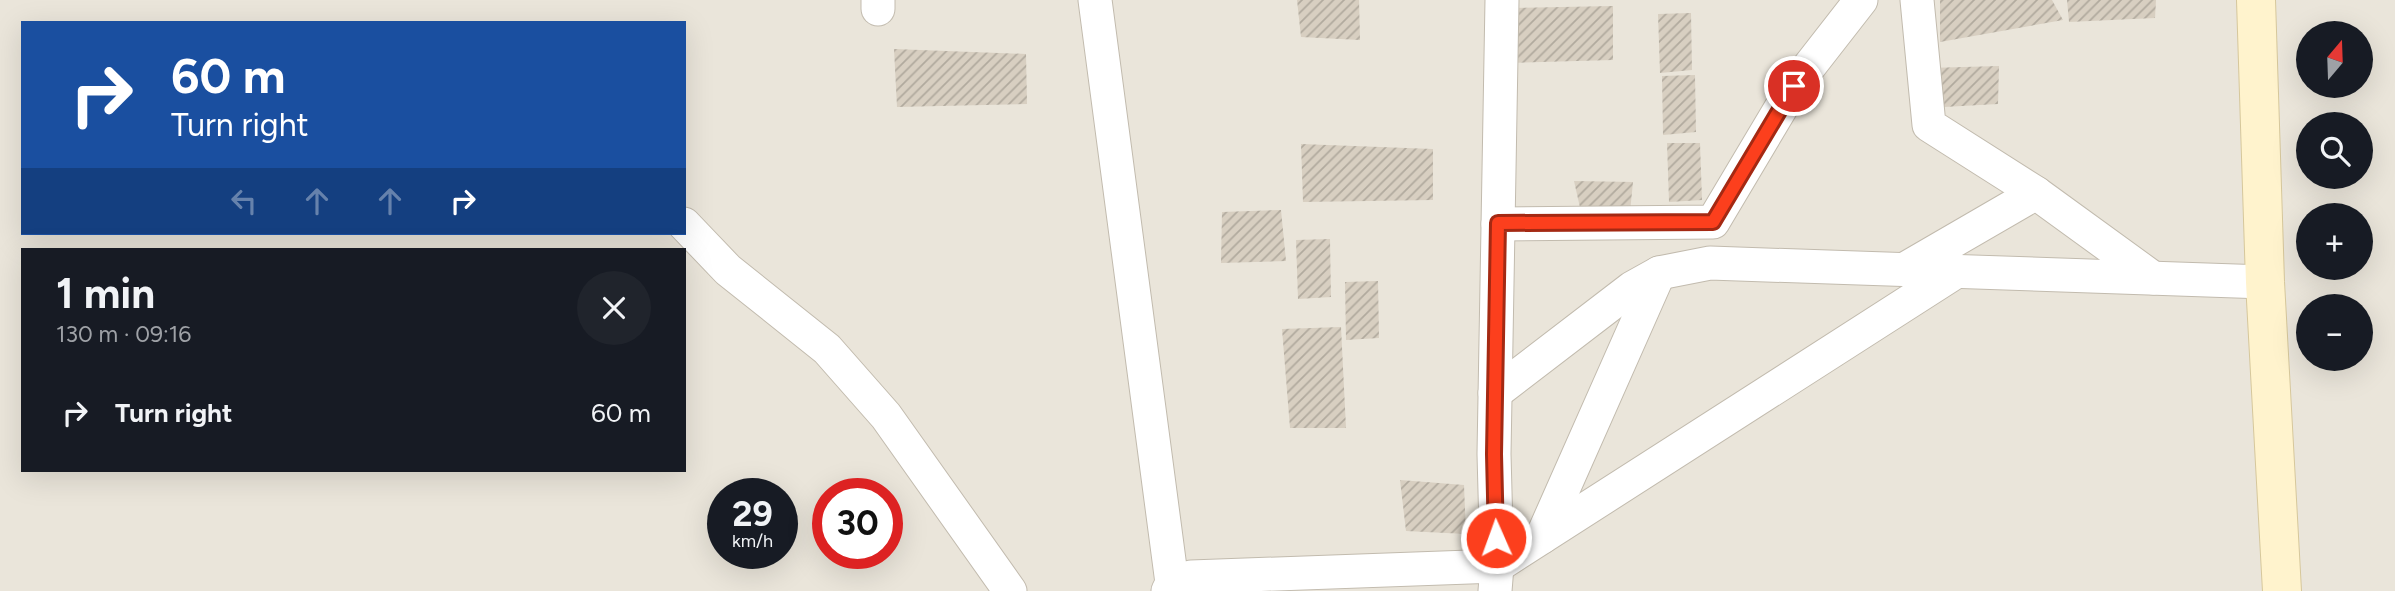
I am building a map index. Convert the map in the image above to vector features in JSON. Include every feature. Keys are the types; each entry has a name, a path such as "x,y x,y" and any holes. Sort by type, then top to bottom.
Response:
{"main road":[{"path":"2256,0 2265,282 2283,591"}],"street":[{"path":"1095,0 1170,587 1191,578 1496,579 1542,537 1957,271"},
{"path":"1496,579 1494,454 1502,0"},
{"path":"1498,223 1713,222 1794,86 1861,0"},
{"path":"1917,0 1929,125 2036,193 2153,278"},
{"path":"1905,270 2036,193"},
{"path":"686,226 728,270 827,349 886,416 1010,591"},
{"path":"1495,393 1533,361 1632,288 1659,273 1710,263 2265,282"},
{"path":"1542,537 1659,273"}],"shaded area":[{"path":"0,0 2395,0 2395,591 0,591"}],"building":[{"path":"1297,0 1359,0 1360,40 1301,37"},
{"path":"1940,0 2052,0 2063,20 1940,42"},
{"path":"2067,0 2156,0 2155,18 2069,22"},
{"path":"1613,6 1613,60 1507,63 1507,8"},
{"path":"1691,13 1692,70 1660,73 1658,14"},
{"path":"894,49 1026,54 1027,104 897,107"},
{"path":"1999,66 1998,104 1926,108 1928,68"},
{"path":"1695,75 1696,132 1663,135 1662,76"},
{"path":"1667,143 1700,143 1702,200 1669,202"},
{"path":"1301,144 1433,149 1433,200 1303,202"},
{"path":"1574,181 1633,182 1630,212 1581,212"},
{"path":"1281,210 1286,261 1221,263 1222,212"},
{"path":"1330,239 1331,297 1298,299 1296,240"},
{"path":"1378,281 1379,338 1346,340 1345,282"},
{"path":"1341,327 1346,428 1290,428 1282,329"},
{"path":"1400,480 1464,485 1466,534 1406,531"}],"route":[{"path":"1496,538 1494,454 1498,223 1713,222 1794,86"}]}
